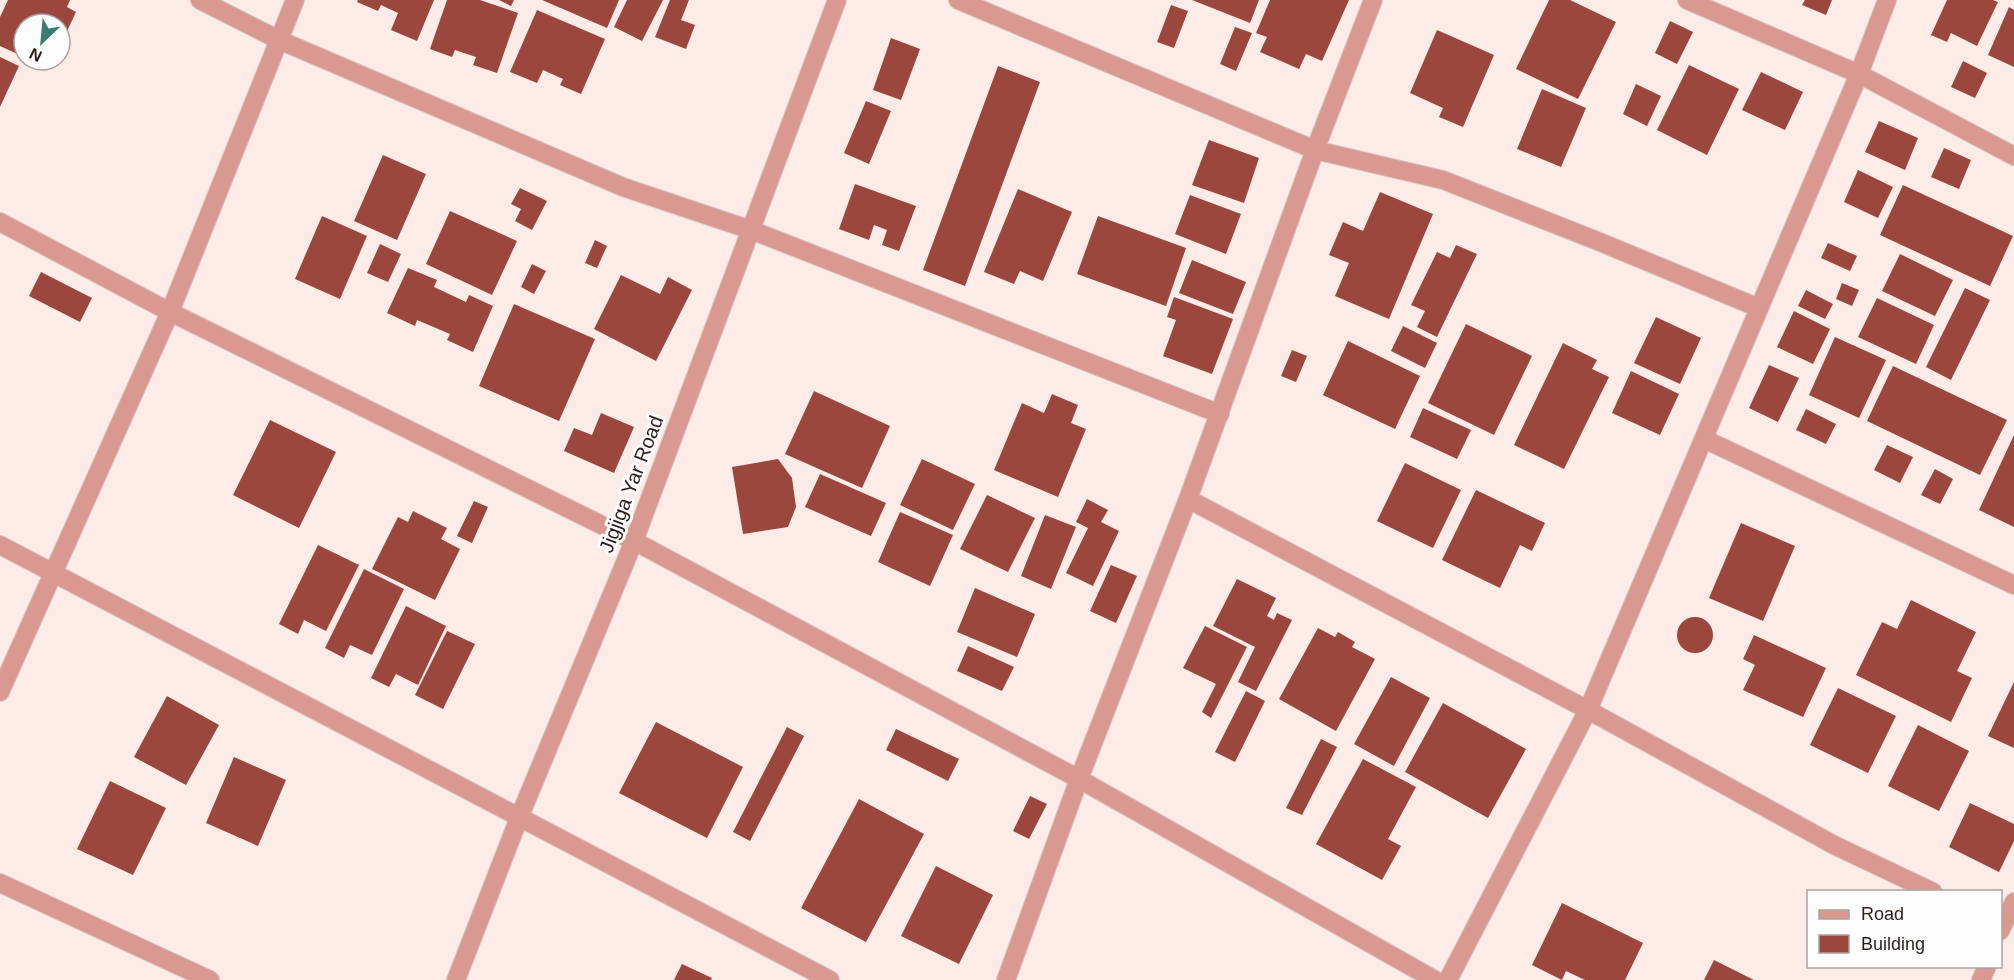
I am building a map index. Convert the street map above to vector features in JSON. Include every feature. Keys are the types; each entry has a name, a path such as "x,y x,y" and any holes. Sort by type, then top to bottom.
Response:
{"street":[{"path":"200,0 279,40 623,187 750,230 1220,414"},
{"path":"0,692 170,312 295,0"},
{"name":"Jigjiga Yar Road","path":"456,980 519,818 634,541 837,0"},
{"path":"958,0 1315,150 1443,180 1759,308"},
{"path":"1006,980 1079,779 1188,499 1315,150 1373,0"},
{"path":"1687,0 1859,74 2014,156"},
{"path":"1448,980 1588,710 1859,74 1887,0"},
{"path":"0,222 170,312 634,541 1079,779 1435,980"},
{"path":"1704,439 2014,585"},
{"path":"1188,499 1588,710 1834,845 1932,890"},
{"path":"0,545 830,980"},
{"path":"0,883 210,980"},
{"path":"2002,924 2014,902"}],"building":[{"path":"8,0 70,0 67,7 76,12 72,20 72,12 12,12 12,52 0,46 0,17"},
{"path":"358,0 434,0 417,41 391,30 398,13 381,5 378,11 357,2"},
{"path":"447,0 480,0 518,13 497,73 473,65 476,57 455,50 452,57 430,49"},
{"path":"499,0 514,0 511,6"},
{"path":"542,0 619,0 607,28"},
{"path":"627,0 663,0 642,41 614,27"},
{"path":"670,0 689,0 681,20 695,25 686,49 655,37"},
{"path":"1192,0 1259,0 1250,23"},
{"path":"1270,0 1349,0 1322,61 1306,54 1299,69 1260,52 1267,37 1256,33"},
{"path":"1549,0 1570,0 1616,22 1578,99 1516,69"},
{"path":"1805,0 1832,0 1826,15 1802,5"},
{"path":"1947,0 1993,0 1998,2 1977,46 1951,33 1947,42 1931,35"},
{"path":"1171,5 1188,11 1174,48 1157,42"},
{"path":"2009,7 2014,10 2014,67 1988,55"},
{"path":"537,10 605,39 581,94 560,85 563,79 543,70 537,83 510,72"},
{"path":"1670,21 1693,32 1677,64 1655,53"},
{"path":"1235,27 1252,33 1236,71 1220,64"},
{"path":"1437,30 1494,55 1463,127 1439,117 1443,108 1410,93"},
{"path":"891,38 920,49 901,100 873,90"},
{"path":"0,57 12,63 12,72 16,72 0,107"},
{"path":"1963,61 1987,73 1975,98 1951,87"},
{"path":"1689,65 1739,89 1707,155 1657,130"},
{"path":"998,66 1040,82 965,286 923,270"},
{"path":"1761,72 1803,92 1785,130 1742,110"},
{"path":"1636,84 1661,96 1647,126 1623,114"},
{"path":"1542,89 1586,108 1561,167 1517,149"},
{"path":"866,101 891,111 869,164 844,153"},
{"path":"1879,121 1918,138 1905,170 1865,152"},
{"path":"1209,140 1259,158 1244,203 1192,185"},
{"path":"1944,148 1971,160 1959,189 1931,177"},
{"path":"383,155 426,174 397,240 354,221"},
{"path":"1858,170 1893,187 1878,218 1844,202"},
{"path":"855,184 916,206 899,251 882,245 887,230 874,225 869,240 839,229"},
{"path":"1903,185 2013,236 1990,286 1880,235"},
{"path":"520,188 547,201 532,230 515,221 521,209 511,204"},
{"path":"1018,189 1072,212 1043,281 1020,271 1014,284 984,272"},
{"path":"1380,192 1433,214 1389,319 1335,296 1349,263 1329,255 1343,222 1363,231"},
{"path":"1190,195 1241,214 1226,254 1175,234"},
{"path":"450,211 517,241 492,295 426,264"},
{"path":"322,216 367,236 340,299 295,279"},
{"path":"1098,216 1186,248 1166,306 1077,274"},
{"path":"595,240 607,246 597,268 585,263"},
{"path":"1828,243 1857,256 1850,271 1821,258"},
{"path":"380,244 401,254 388,282 367,273"},
{"path":"1456,245 1477,254 1437,337 1417,327 1425,311 1411,305 1437,252 1450,258"},
{"path":"1900,254 1953,280 1935,316 1882,291"},
{"path":"1192,260 1246,282 1233,314 1179,293"},
{"path":"532,264 546,271 534,294 521,287"},
{"path":"408,268 437,280 434,287 466,302 469,295 493,306 473,352 447,340 450,334 417,320 415,326 387,313"},
{"path":"41,272 92,298 80,322 29,296"},
{"path":"621,275 660,294 668,277 692,290 656,361 594,329"},
{"path":"1842,283 1859,290 1852,306 1836,299"},
{"path":"1965,288 1990,300 1951,380 1926,367"},
{"path":"1806,290 1833,304 1825,319 1798,306"},
{"path":"1174,297 1233,319 1212,374 1163,356 1176,320 1167,317"},
{"path":"1877,298 1934,325 1916,364 1858,337"},
{"path":"514,304 595,339 559,421 479,386"},
{"path":"1794,311 1830,329 1813,364 1777,347"},
{"path":"1656,317 1701,338 1680,384 1634,363"},
{"path":"1466,324 1532,356 1494,435 1428,403"},
{"path":"1403,326 1437,343 1425,368 1391,351"},
{"path":"1835,337 1886,360 1859,418 1809,395"},
{"path":"1348,341 1420,376 1395,429 1323,395"},
{"path":"1563,343 1597,360 1592,369 1609,377 1564,469 1514,445"},
{"path":"1292,350 1307,356 1296,382 1281,376"},
{"path":"1769,365 1799,378 1778,422 1749,408"},
{"path":"1893,366 2007,420 1980,475 1867,421"},
{"path":"1631,371 1679,394 1660,435 1612,413"},
{"path":"814,391 890,426 862,488 785,454"},
{"path":"1052,394 1078,405 1071,423 1086,429 1058,497 994,470 1022,403 1044,413"},
{"path":"1423,408 1471,430 1457,459 1410,437"},
{"path":"1806,409 1836,424 1826,444 1796,430"},
{"path":"601,413 634,427 614,473 564,451 574,428 592,435"},
{"path":"270,420 336,452 299,528 233,495"},
{"path":"2014,435 2014,527 1979,510"},
{"path":"1887,445 1913,457 1900,483 1874,470"},
{"path":"778,459 792,478 796,507 788,527 743,534 732,467"},
{"path":"922,459 975,484 953,530 900,505"},
{"path":"1405,463 1461,490 1433,548 1377,521"},
{"path":"1935,469 1953,479 1940,504 1921,495"},
{"path":"820,474 886,503 871,536 805,507"},
{"path":"1476,490 1545,523 1532,551 1520,545 1500,588 1442,560"},
{"path":"987,495 1035,518 1008,572 960,549"},
{"path":"1087,499 1108,510 1101,522 1119,531 1093,586 1066,573 1088,528 1076,522"},
{"path":"474,501 488,507 472,543 457,536"},
{"path":"413,511 447,528 441,539 460,549 435,600 372,569 398,517 408,522"},
{"path":"900,512 953,535 930,586 878,562"},
{"path":"1045,515 1076,527 1051,589 1021,576"},
{"path":"1741,523 1795,546 1763,621 1709,598"},
{"path":"318,545 359,565 326,631 304,620 298,634 279,624"},
{"path":"1111,565 1137,576 1116,623 1090,611"},
{"path":"364,569 404,589 372,655 350,645 344,658 325,648"},
{"path":"1237,579 1276,598 1267,616 1274,620 1277,613 1292,620 1256,691 1238,682 1255,647 1213,626"},
{"path":"975,588 1035,614 1017,657 957,632"},
{"path":"1911,600 1976,632 1957,671 1972,678 1951,722 1856,675 1882,622 1897,629"},
{"path":"406,606 446,626 418,685 396,674 389,687 371,678"},
{"path":"1695,617 1708,622 1713,635 1708,648 1695,653 1682,648 1677,635 1682,622"},
{"path":"1205,626 1247,647 1211,718 1202,712 1216,684 1183,668"},
{"path":"1318,628 1335,637 1338,632 1355,642 1352,647 1375,659 1336,731 1279,699"},
{"path":"447,631 475,644 443,709 415,695"},
{"path":"1754,635 1826,668 1803,717 1743,690 1755,665 1743,659"},
{"path":"968,646 1014,667 1002,691 957,671"},
{"path":"1391,677 1430,698 1394,766 1354,744"},
{"path":"2014,682 2014,748 1988,736"},
{"path":"1838,688 1896,716 1868,773 1810,745"},
{"path":"1246,691 1265,701 1235,762 1215,752"},
{"path":"167,696 219,725 186,785 134,757"},
{"path":"1443,703 1526,749 1488,818 1405,772"},
{"path":"656,722 743,767 707,838 619,793"},
{"path":"1918,725 1969,751 1939,811 1888,786"},
{"path":"787,727 804,736 750,841 733,832"},
{"path":"896,729 959,759 948,781 886,750"},
{"path":"1321,739 1337,747 1302,815 1286,808"},
{"path":"234,757 286,780 258,846 206,823"},
{"path":"1363,759 1416,787 1388,839 1401,846 1382,880 1316,844"},
{"path":"110,781 166,808 133,875 77,849"},
{"path":"1030,796 1047,804 1029,839 1013,831"},
{"path":"859,799 924,834 866,942 801,908"},
{"path":"1970,803 2014,824 2014,841 1999,872 1949,847"},
{"path":"936,866 993,895 959,964 901,936"},
{"path":"1562,903 1643,943 1625,980 1585,980 1566,971 1562,980 1532,965"},
{"path":"1714,960 1754,980 1704,980"},
{"path":"682,964 712,978 711,980 674,980"}]}
